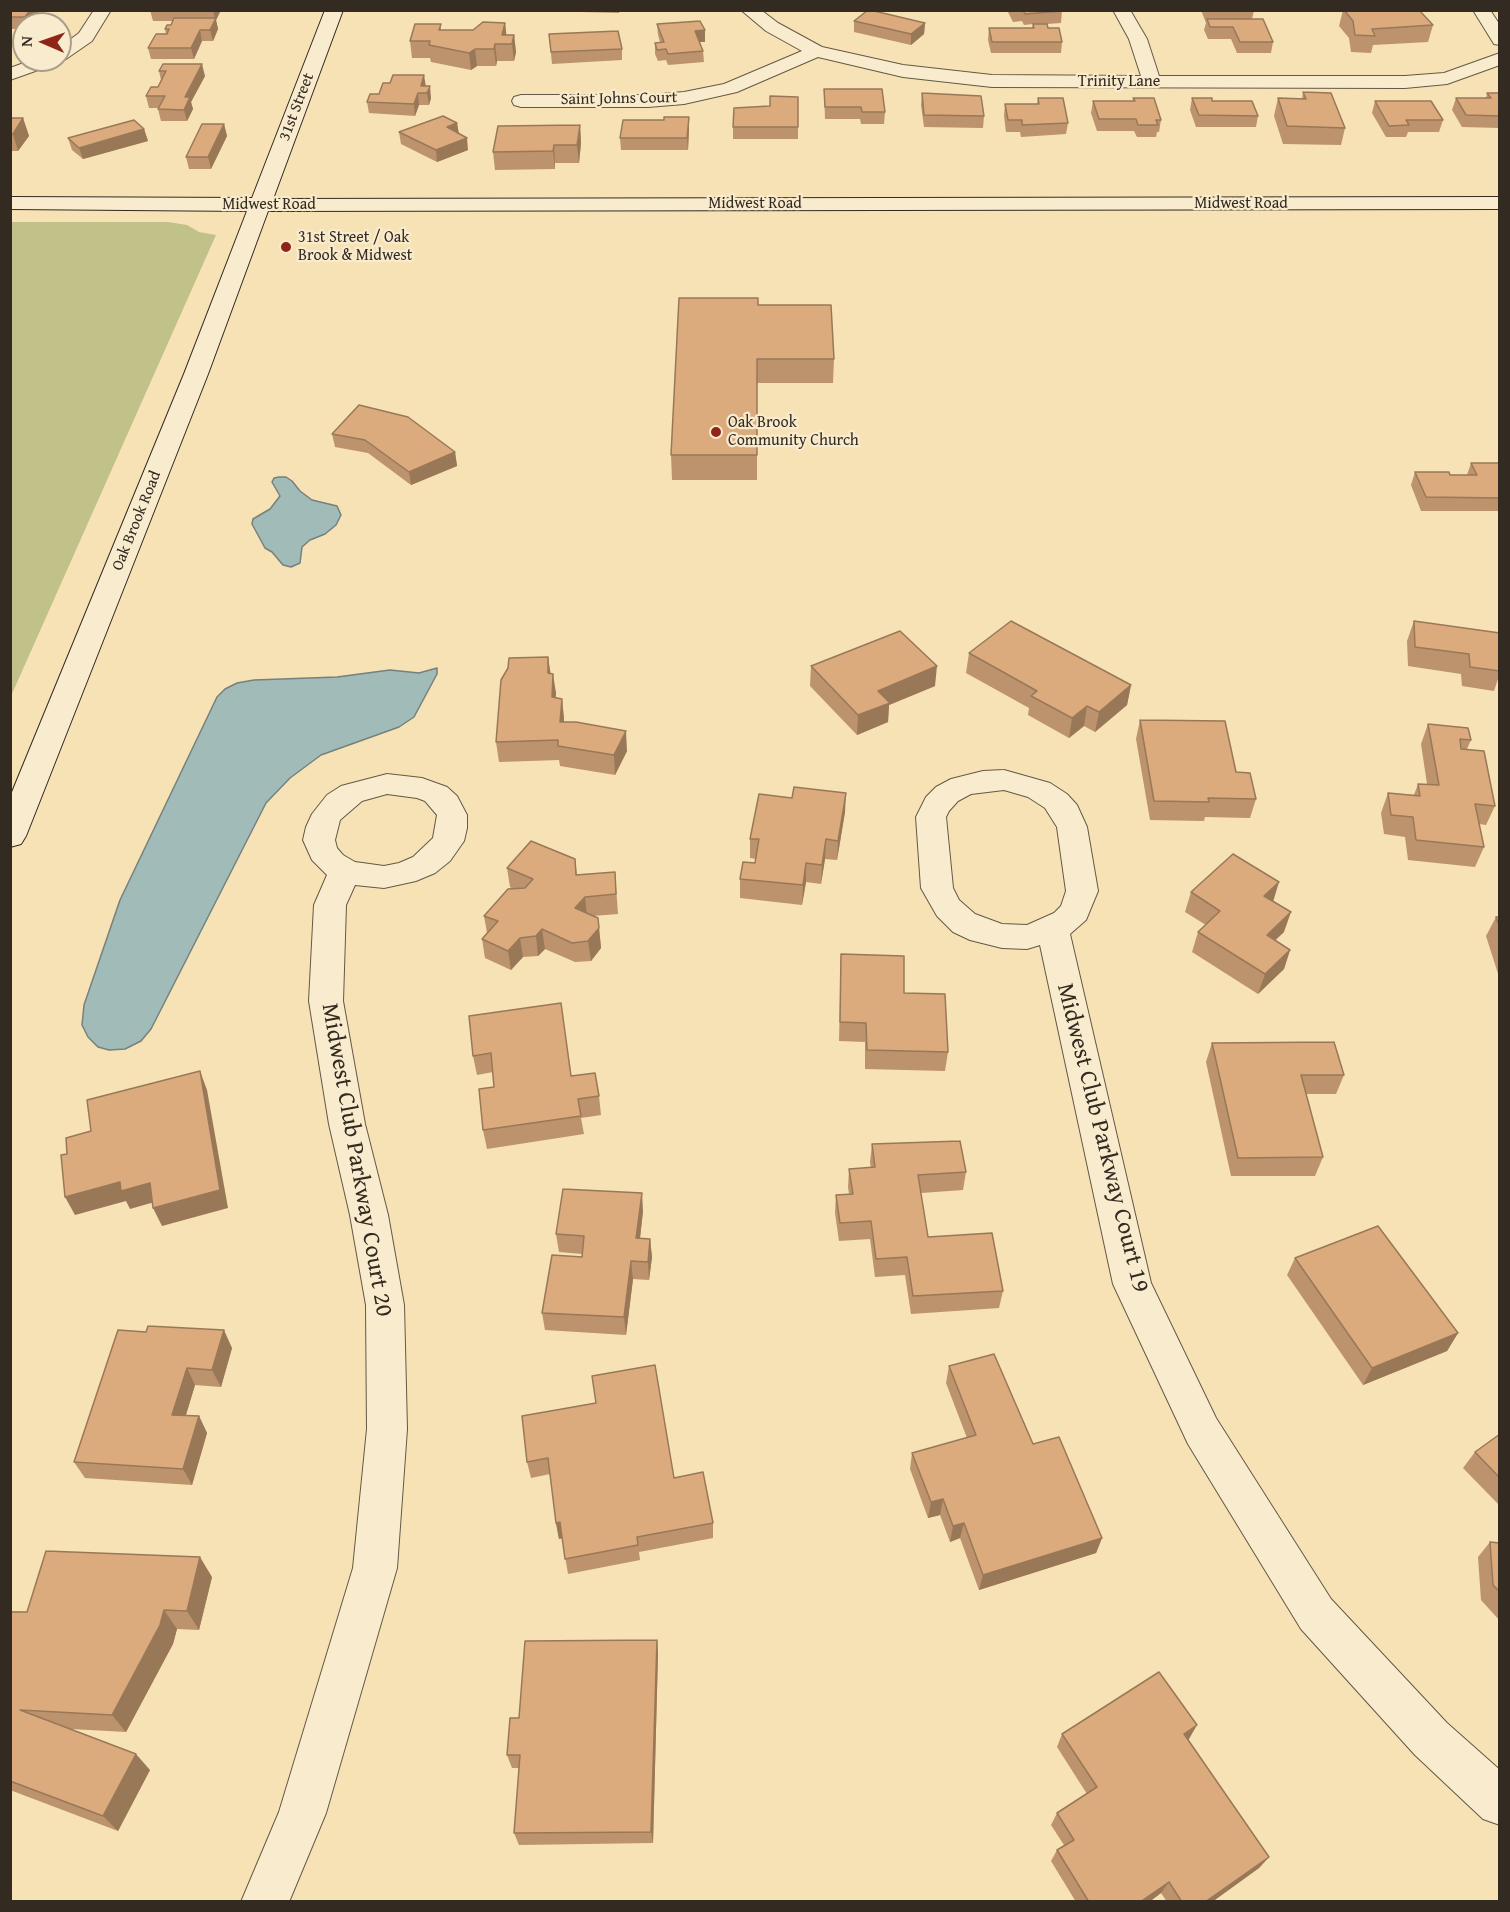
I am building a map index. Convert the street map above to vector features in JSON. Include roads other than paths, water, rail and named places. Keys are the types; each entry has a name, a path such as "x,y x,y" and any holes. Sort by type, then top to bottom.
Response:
{"street":[{"path":"72,47 86,37 103,10"},
{"name":"31st Street","path":"261,204 334,10"},
{"name":"Trinity Lane","path":"749,10 772,27 816,51 903,71 960,79 1027,82 1427,81 1447,78 1500,58"},
{"path":"1122,10 1138,39 1152,82"},
{"path":"1481,10 1500,40"},
{"name":"Saint Johns Court","path":"521,101 648,101 684,98 730,88 816,51"},
{"name":"Midwest Road","path":"10,203 1500,203"},
{"name":"Oak Brook Road","path":"10,836 193,382 261,204"},
{"path":"983,780 1004,780 1039,790 1056,801 1066,813 1072,826 1082,891 1075,912 1053,929 1027,937 1002,936 964,923 948,908 937,888 931,817 937,805 947,794 962,786 983,780"},
{"name":"Midwest Club Parkway Court 20","path":"265,1902 302,1813 375,1568 387,1429 385,1305 369,1215 347,1124 326,1001 330,905 345,871"},
{"name":"Midwest Club Parkway Court 19","path":"1053,929 1132,1284 1202,1431 1316,1614 1431,1739 1500,1802"}],"water":[{"path":"286,477 292,481 312,500 337,506 341,515 336,525 302,547 300,563 291,567 283,565 272,552 265,548 252,524 253,519 270,509 280,496 272,482 274,478"},
{"path":"437,668 437,674 414,717 399,727 321,755 290,778 266,803 151,1029 141,1041 125,1049 109,1050 98,1047 88,1037 82,1025 84,1005 120,900 217,697 225,689 237,683 254,680 337,677 390,670 419,673"}],"place":[{"name":"31st Street / Oak Brook & Midwest","path":"286,247"},
{"name":"Oak Brook Community Church","path":"716,432"}]}
